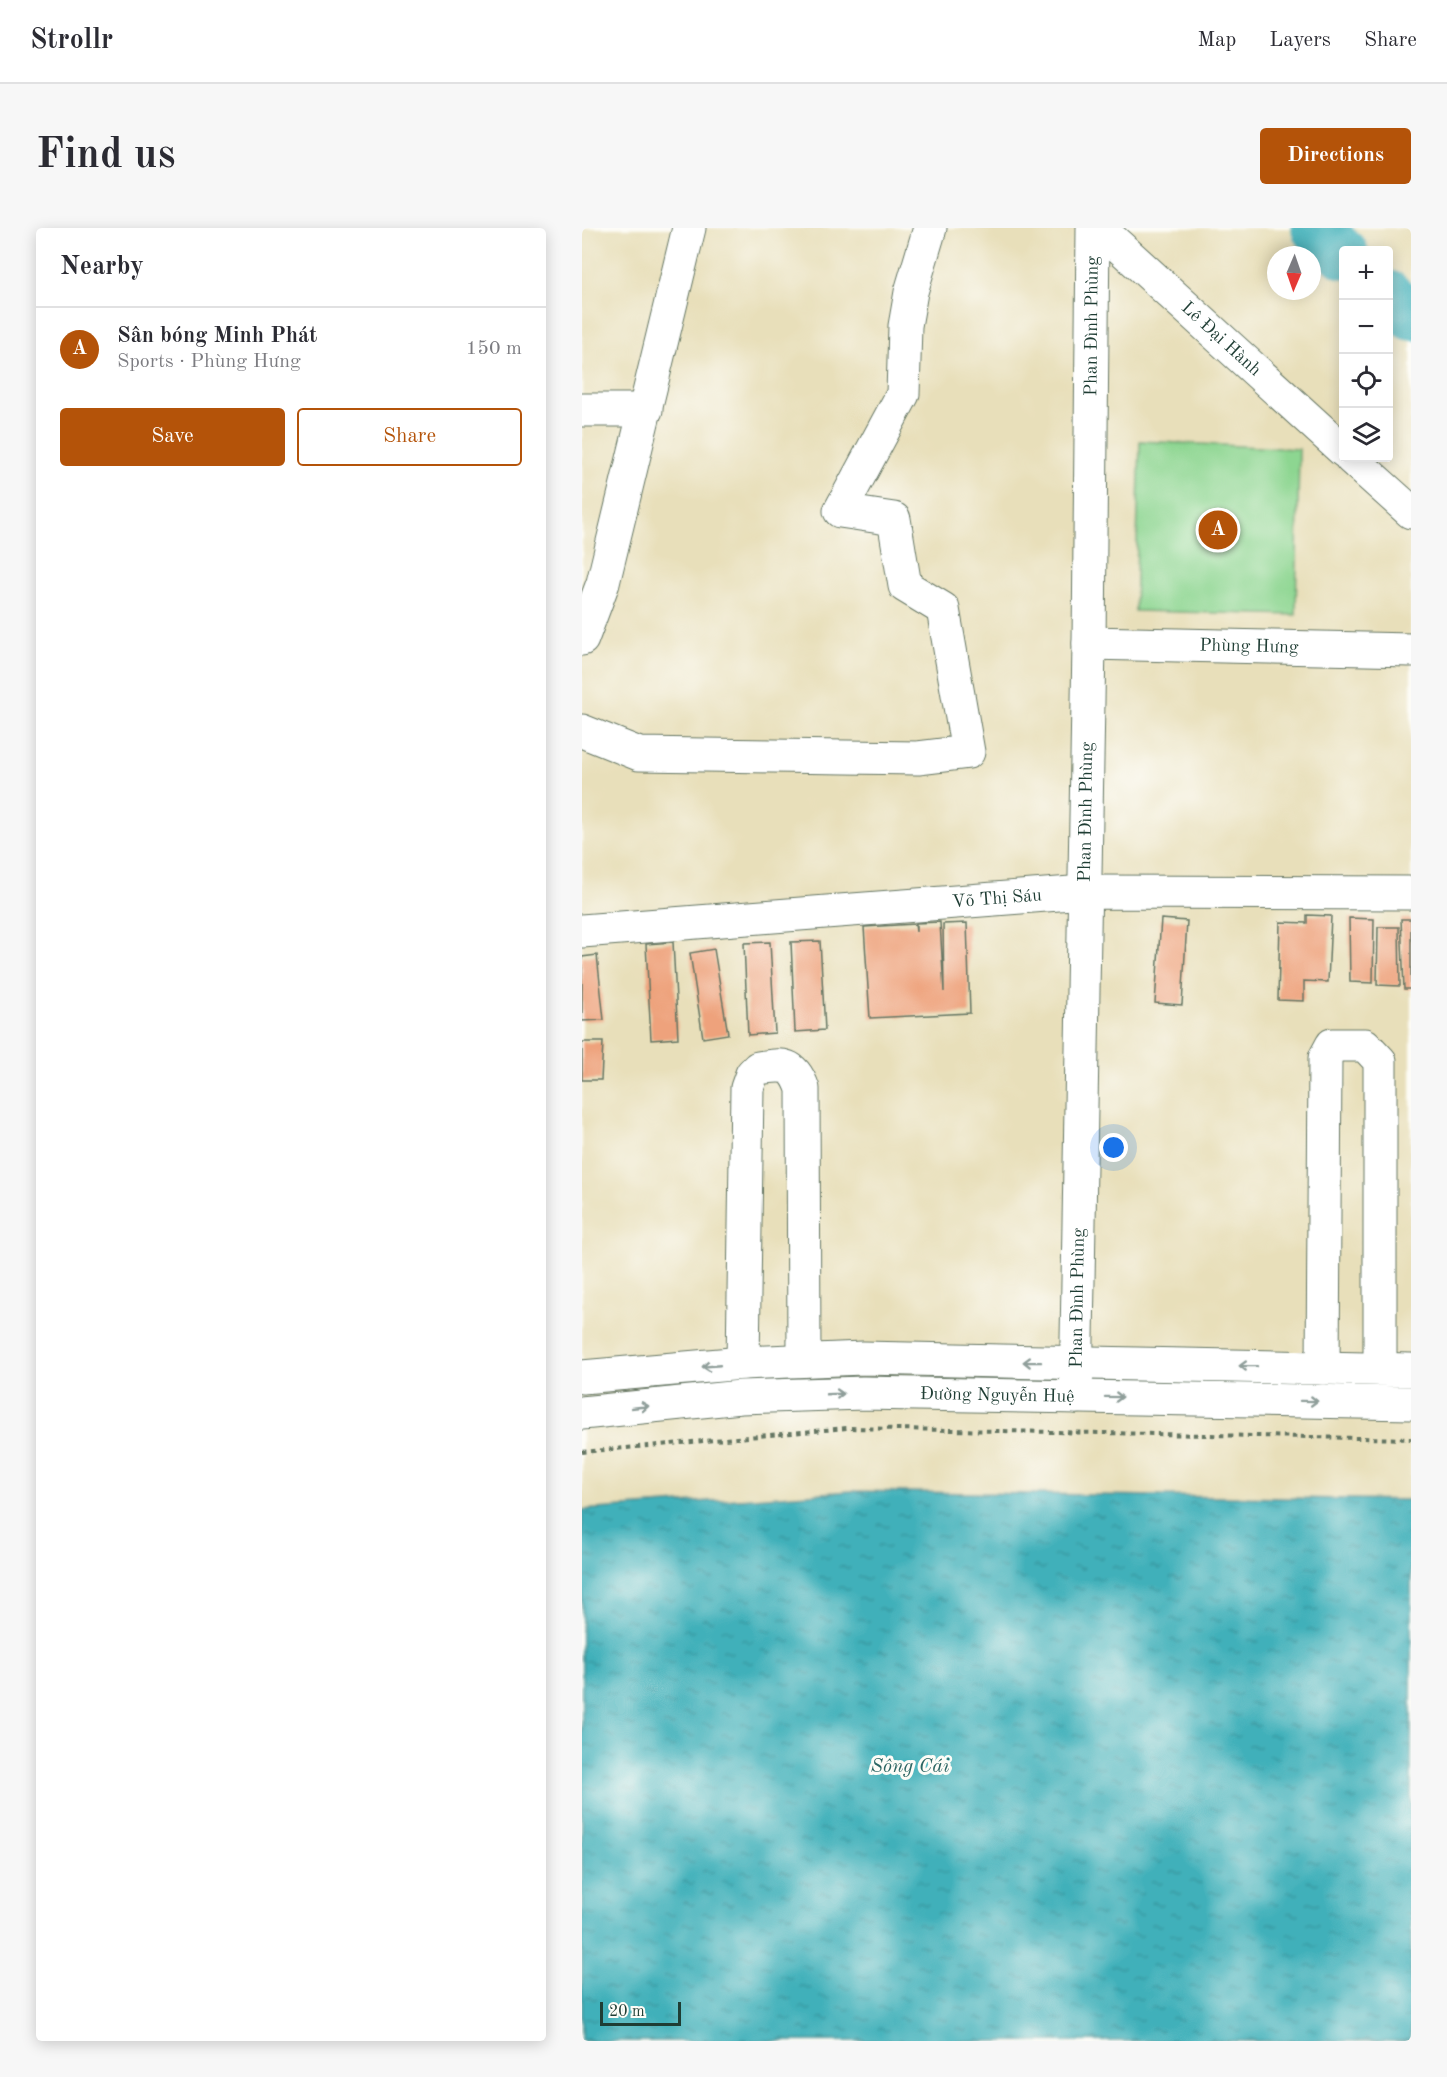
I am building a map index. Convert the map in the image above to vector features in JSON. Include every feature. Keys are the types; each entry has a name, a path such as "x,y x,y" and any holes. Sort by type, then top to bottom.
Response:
{"street":[{"path":"582,639 603,583 688,228"},
{"path":"582,731 639,754 918,758 968,752 943,609 905,586 894,519 840,511 903,394 905,326 911,292 930,228"},
{"name":"Phan Đình Phùng","path":"1077,1397 1093,228"},
{"name":"Lê Đại Hành","path":"1099,228 1339,445"},
{"path":"582,410 646,410"},
{"path":"1355,462 1411,512"},
{"name":"Phùng Hưng","path":"1089,643 1411,650"},
{"name":"Võ Thị Sáu","path":"582,931 1084,892 1411,893"},
{"path":"1323,1368 1325,1058 1332,1045 1365,1045 1380,1061 1395,1369"},
{"path":"743,1363 747,1088 752,1074 758,1068 775,1065 788,1067 798,1074 803,1089 804,1360"},
{"name":"Đường Nguyễn Huệ","path":"582,1377 743,1363 863,1358 1395,1369"},
{"name":"Đường Nguyễn Huệ","path":"582,1413 752,1396 863,1393 1411,1403"}],"path":[{"path":"582,1452 847,1428 1411,1439"}],"green space":[{"path":"1140,441 1299,449 1296,615 1135,611"}],"water":[{"name":"Sông Cái","path":"851,1491 1411,1500 1411,2041 582,2041 582,1510"}],"building":[{"path":"1307,915 1331,916 1328,982 1304,981 1304,1001 1278,1000 1280,922 1307,923"},
{"path":"1349,918 1374,919 1373,983 1350,982"},
{"path":"1161,919 1187,921 1182,1005 1155,1003"},
{"path":"1401,919 1411,919 1411,989 1404,989"},
{"path":"940,922 944,992 943,924 967,923 970,1013 870,1018 864,927 915,924 916,932 916,923"},
{"path":"1378,927 1399,927 1400,986 1377,985"},
{"path":"820,941 825,1030 795,1032 791,942"},
{"path":"673,942 678,1038 651,1040 646,944"},
{"path":"770,942 775,1033 748,1035 744,943"},
{"path":"714,949 728,1034 703,1038 690,953"},
{"path":"597,955 604,1020 582,1021 582,957"},
{"path":"582,1042 603,1042 601,1080 582,1080"}],"waterway":[{"path":"1316,228 1339,249"},
{"path":"1393,300 1411,316"}],"place":[{"name":"Sân bóng Minh Phát","path":"1218,530"}]}
